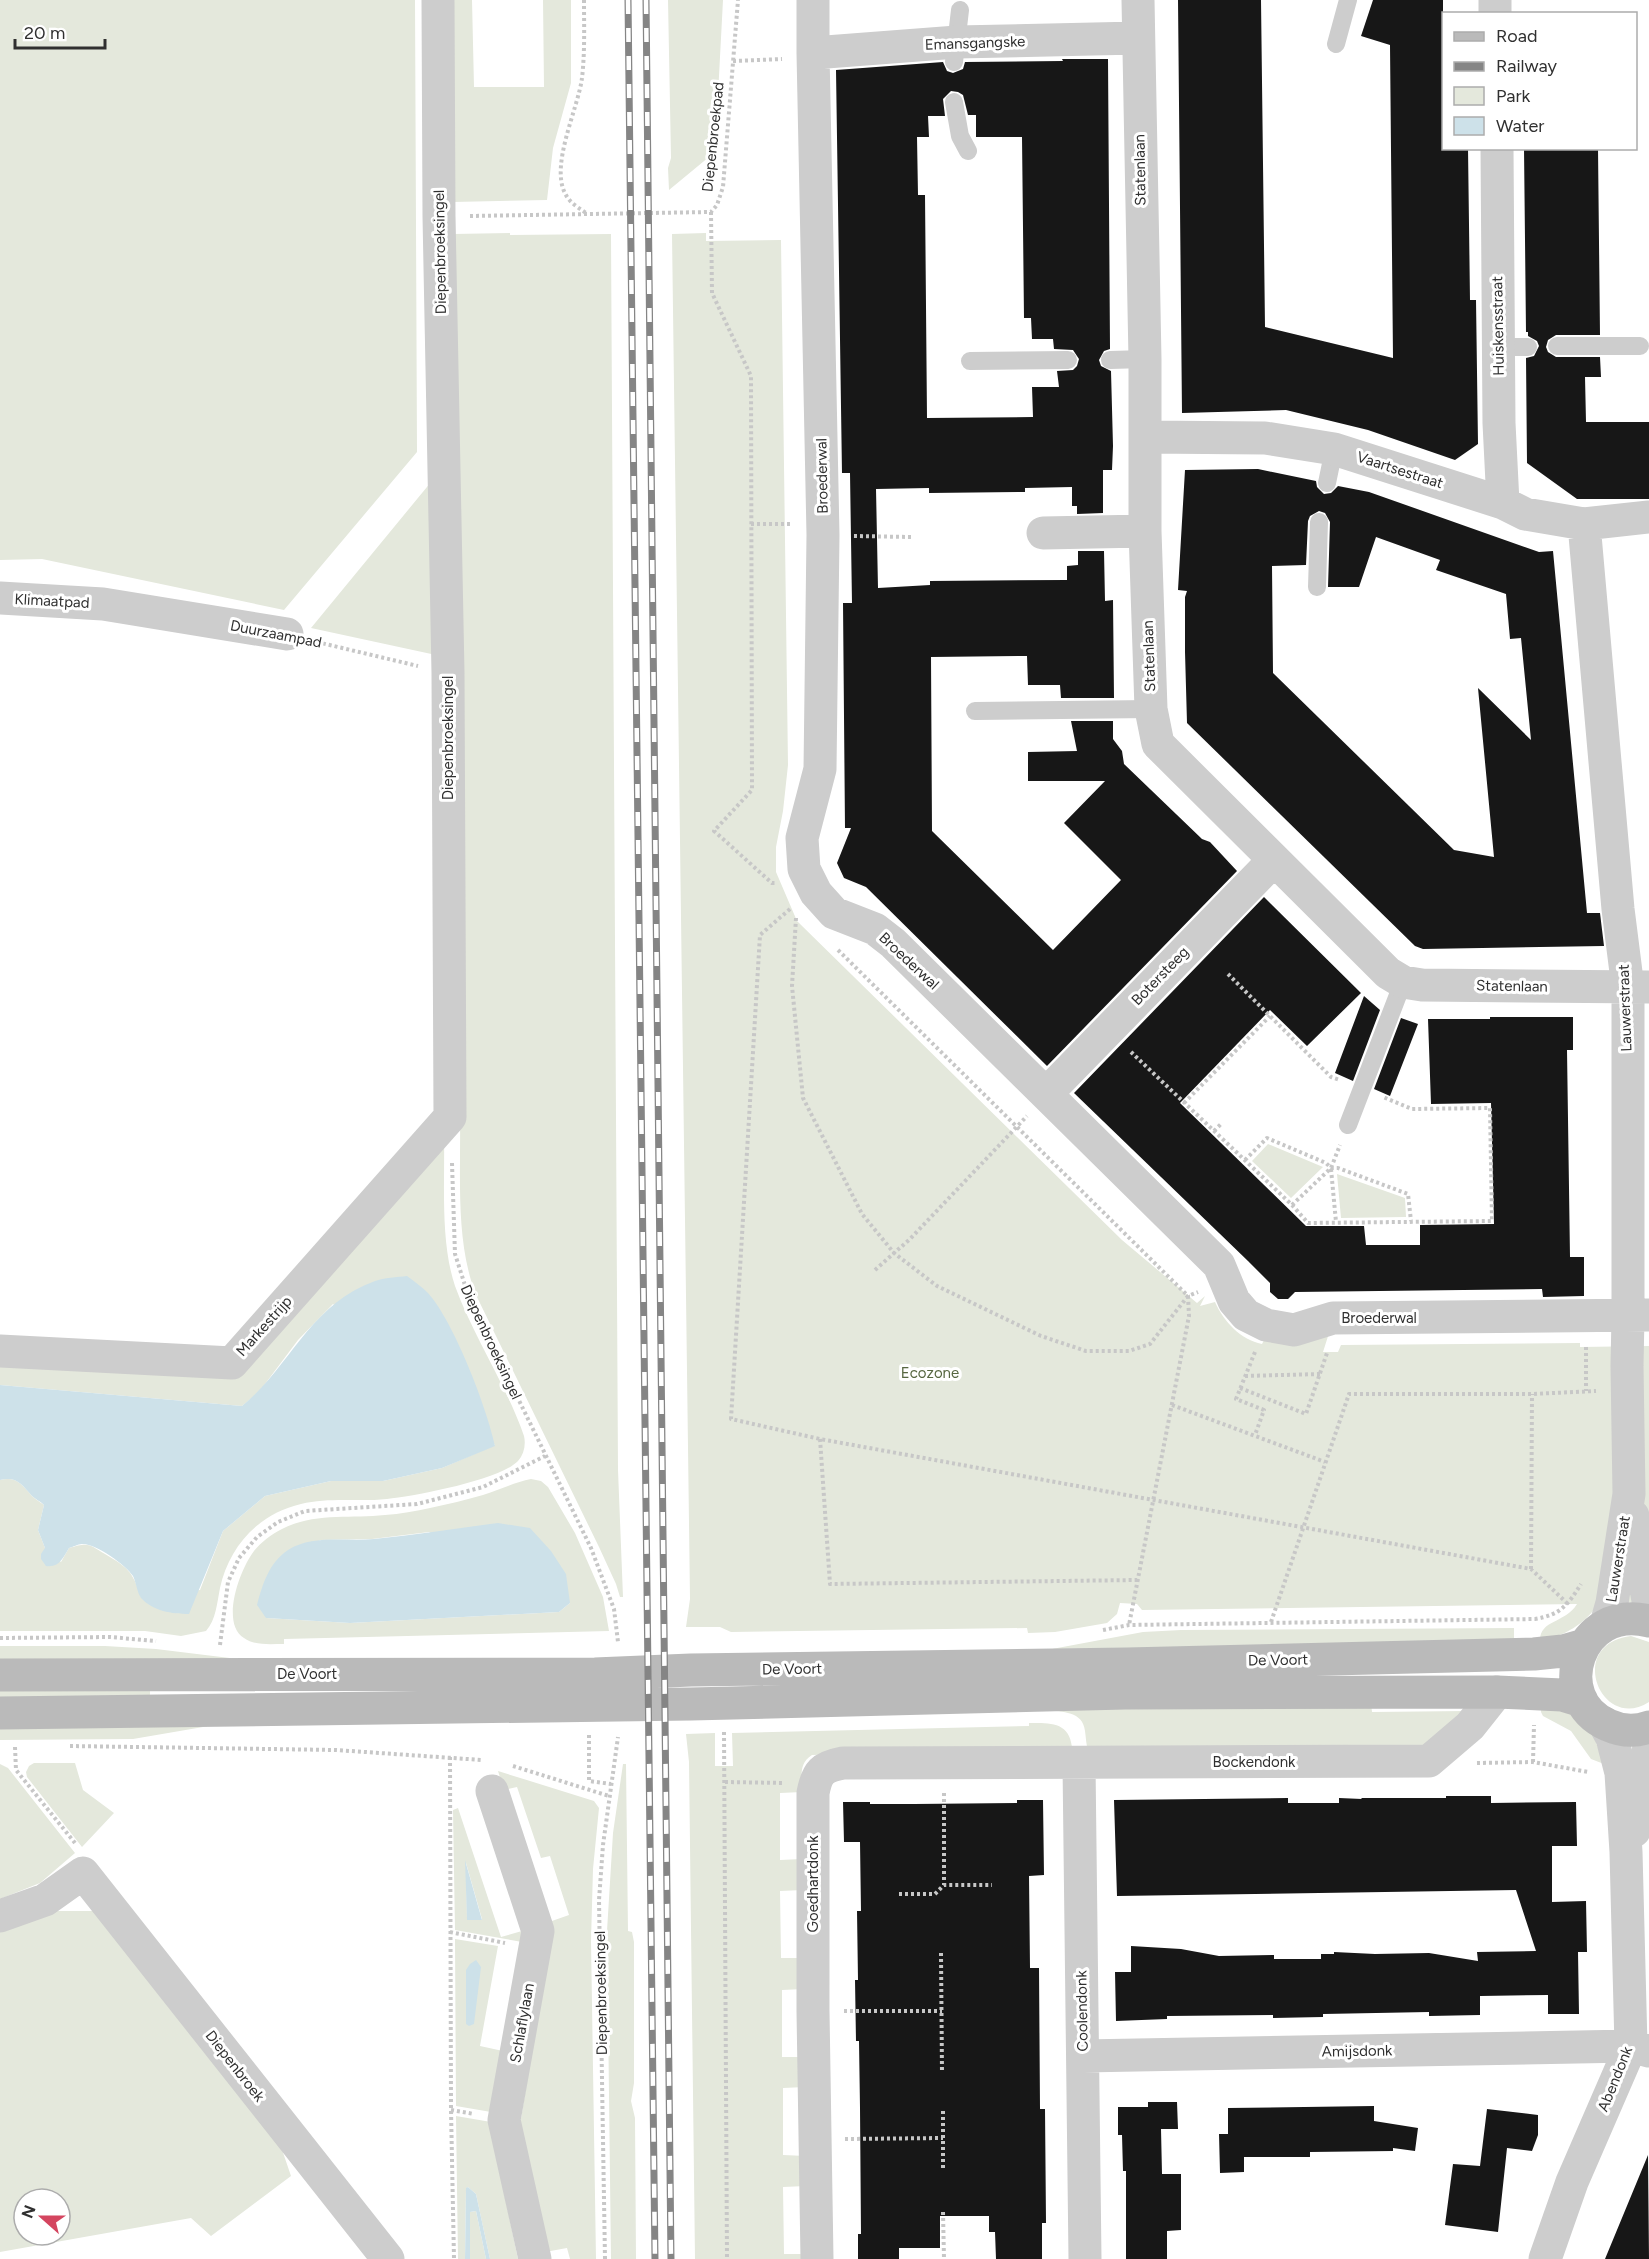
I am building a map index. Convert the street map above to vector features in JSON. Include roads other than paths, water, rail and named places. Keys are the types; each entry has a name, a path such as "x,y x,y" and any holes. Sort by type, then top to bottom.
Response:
{"street":[{"name":"Diepenbroeksingel","path":"438,0 439,216 448,673 450,1117"},
{"name":"Broederwal","path":"813,0 801,56 808,535 820,769 802,838 804,869 816,893 834,913 875,929 893,943 1047,1093 1220,1265 1234,1301 1246,1315 1266,1325 1293,1330 1333,1318 1585,1331 1639,1316"},
{"name":"Statenlaan","path":"1138,0 1145,359 1145,531 1151,709 1158,744 1388,972 1403,982 1422,986 1638,987"},
{"name":"Emansgangske","path":"801,56 955,52 1138,38"},
{"name":"Huiskensstraat","path":"1497,150 1514,347 1499,423 1503,503"},
{"name":"Vaartsestraat","path":"1146,437 1264,438 1334,449 1503,503 1525,514 1584,525 1649,517"},
{"name":"Lauwerstraat","path":"1584,525 1618,909 1638,987 1639,1316 1621,1389 1629,1494 1649,1606"},
{"path":"1043,533 1145,531"},
{"name":"Klimaatpad","path":"0,598 103,604"},
{"name":"Duurzaampad","path":"103,604 287,634"},
{"name":"Botersteeg","path":"1047,1093 1274,860"},
{"name":"Markestrijp","path":"0,1351 232,1363 450,1117"},
{"name":"Lauwerstraat","path":"1595,1635 1612,1603 1629,1494"},
{"name":"De Voort","path":"0,1675 595,1674 1534,1654 1563,1651 1622,1619 1638,1618 1649,1621"},
{"path":"1593,1712 1577,1687 1576,1673 1578,1659 1595,1635"},
{"path":"0,1713 703,1703 1125,1693 1497,1692 1562,1695 1617,1728 1629,1730 1649,1727"},
{"name":"Bockendonk","path":"1079,1764 1429,1761 1470,1726 1497,1692"},
{"name":"Abendonk","path":"1545,2259 1572,2182 1640,2048 1622,1773 1612,1738 1593,1712"},
{"name":"Abendonk","path":"1626,1852 1645,1800 1649,1742"},
{"name":"Goedhartdonk","path":"817,2259 813,2011 814,1784 820,1772 828,1766 843,1763 1079,1764"},
{"name":"Coolendonk","path":"1079,1764 1085,2259"},
{"name":"Schlaflylaan","path":"496,1772 538,1931 504,2120 535,2259"},
{"name":"Diepenbroek","path":"0,1916 45,1900 82,1873 388,2259"},
{"name":"Amijsdonk","path":"1083,2056 1640,2048"}],"lane":[{"path":"1336,44 1348,0"},
{"path":"955,52 960,10"},
{"path":"954,102 960,136 968,151"},
{"path":"1557,346 1640,346"},
{"path":"1110,360 1145,359"},
{"path":"970,361 1068,360"},
{"path":"1327,483 1334,449"},
{"path":"1317,586 1319,522"},
{"path":"975,711 1151,709"},
{"path":"1348,1125 1403,982"}],"water":[{"path":"407,1276 428,1293 438,1306 459,1344 485,1410 495,1446 442,1468 383,1481 331,1481 265,1496 223,1531 189,1614 163,1611 151,1606 141,1598 129,1571 94,1547 80,1544 69,1548 57,1564 46,1566 41,1559 45,1548 38,1530 44,1505 19,1482 11,1479 0,1480 0,1385 242,1406 259,1390 333,1305 352,1292 375,1281"},
{"path":"498,1523 530,1528 551,1551 566,1574 570,1603 559,1612 350,1623 266,1618 257,1605 271,1567 281,1555 298,1545 319,1540 405,1536"},
{"path":"465,1860 482,1920 467,1920"},
{"path":"476,1960 481,1967 474,2024 469,2026 466,2024 466,1970"},
{"path":"468,2187 476,2194 490,2259 486,2259 476,2211 470,2212 470,2259 465,2259 466,2188"}],"railway":[{"path":"628,0 655,2259"},
{"path":"646,0 671,2259"}],"park label":[{"name":"Ecozone","path":"930,1373"}]}
